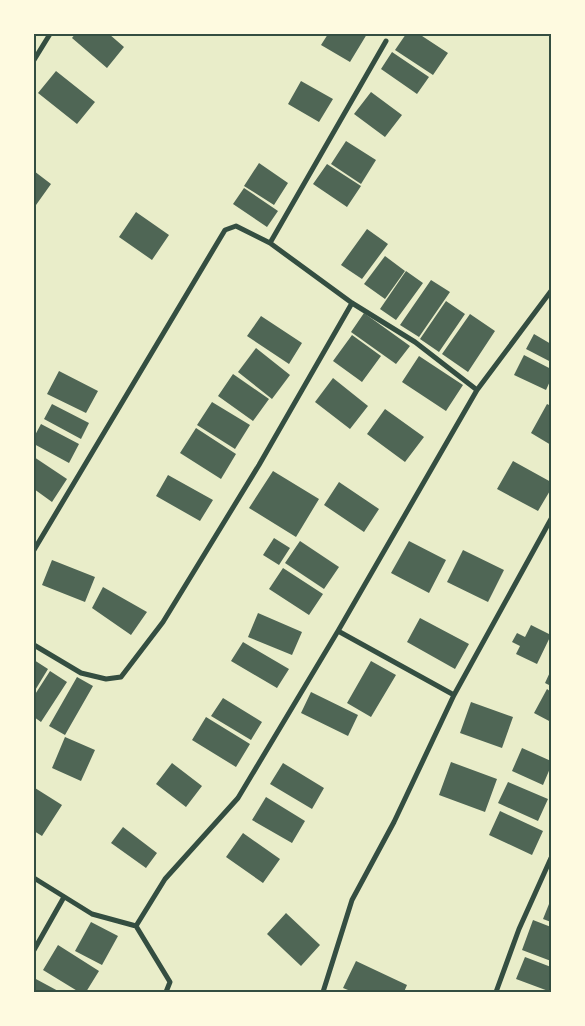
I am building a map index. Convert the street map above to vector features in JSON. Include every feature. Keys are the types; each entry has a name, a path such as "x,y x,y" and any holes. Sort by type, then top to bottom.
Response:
{"street":[{"path":"34,60 50,34"},
{"path":"270,243 386,41"},
{"path":"34,550 225,230 236,226 270,243 352,303 415,342 477,390"},
{"path":"136,926 165,879 238,798 338,631 477,390 551,292"},
{"path":"34,645 81,673 106,679 121,677 164,622 259,465 352,303"},
{"path":"324,992 352,900 394,822 454,695 551,520"},
{"path":"338,631 454,695"},
{"path":"496,992 520,928 551,858"},
{"path":"34,878 92,914 136,926 170,982 166,992"},
{"path":"34,950 64,897"}],"building":[{"path":"75,34 109,34 124,47 107,68 72,38"},
{"path":"328,34 367,34 350,62 321,45"},
{"path":"406,34 419,34 448,53 433,75 395,50"},
{"path":"392,52 429,77 417,94 381,69"},
{"path":"56,71 95,102 77,124 38,93"},
{"path":"301,81 333,99 319,122 288,104"},
{"path":"371,92 402,115 385,137 354,114"},
{"path":"346,141 376,160 361,184 331,164"},
{"path":"259,163 288,183 274,205 244,186"},
{"path":"327,164 361,186 347,207 313,184"},
{"path":"34,171 51,184 36,205 34,203"},
{"path":"244,188 278,211 267,227 233,204"},
{"path":"136,212 169,235 152,260 119,237"},
{"path":"367,229 388,244 362,279 341,265"},
{"path":"385,256 405,271 385,299 364,284"},
{"path":"406,271 423,283 396,320 380,309"},
{"path":"431,280 450,292 419,337 400,325"},
{"path":"446,301 465,314 439,352 420,339"},
{"path":"364,313 410,346 396,364 351,332"},
{"path":"470,314 495,331 468,372 442,354"},
{"path":"261,316 302,343 289,364 247,336"},
{"path":"534,334 551,344 551,362 526,349"},
{"path":"352,335 381,356 362,382 333,361"},
{"path":"256,348 290,375 272,399 238,372"},
{"path":"524,355 551,369 551,379 546,390 514,375"},
{"path":"419,356 463,385 446,411 402,382"},
{"path":"59,371 98,391 86,413 47,394"},
{"path":"233,374 269,399 253,421 218,396"},
{"path":"333,378 368,406 350,429 315,402"},
{"path":"212,402 250,425 235,449 197,425"},
{"path":"52,404 89,423 81,439 44,419"},
{"path":"547,404 551,406 551,445 531,433"},
{"path":"385,409 424,437 405,462 367,434"},
{"path":"41,424 79,444 69,463 34,444 34,437"},
{"path":"196,428 236,454 221,479 180,453"},
{"path":"34,457 67,479 52,502 34,489"},
{"path":"513,461 551,482 551,489 538,511 497,489"},
{"path":"273,471 319,499 296,537 249,508"},
{"path":"168,475 213,500 200,521 156,496"},
{"path":"339,482 379,509 364,532 324,505"},
{"path":"274,538 290,548 279,565 263,555"},
{"path":"300,541 339,567 324,589 285,563"},
{"path":"409,541 446,560 429,593 391,573"},
{"path":"463,550 504,570 488,602 447,582"},
{"path":"52,560 95,577 85,602 42,585"},
{"path":"283,568 323,594 309,615 269,589"},
{"path":"103,587 147,612 131,635 92,608"},
{"path":"258,613 302,632 292,655 248,637"},
{"path":"420,618 469,644 455,669 407,642"},
{"path":"531,625 551,635 537,664 516,654 520,646 512,642 517,633 525,637"},
{"path":"243,642 289,669 277,688 231,661"},
{"path":"34,660 48,669 34,692"},
{"path":"371,661 396,675 371,717 347,703"},
{"path":"551,670 551,686 545,683"},
{"path":"50,671 67,682 41,722 34,717 34,696"},
{"path":"77,677 93,686 65,735 49,726"},
{"path":"547,689 551,692 551,722 534,713"},
{"path":"311,692 358,715 348,736 301,713"},
{"path":"223,698 262,722 251,740 211,716"},
{"path":"471,702 513,717 502,748 460,733"},
{"path":"206,717 250,744 236,767 192,740"},
{"path":"65,737 95,750 81,781 52,768"},
{"path":"522,748 551,761 551,766 543,785 512,771"},
{"path":"451,762 497,779 485,812 439,795"},
{"path":"172,763 202,786 186,807 156,784"},
{"path":"283,763 324,788 312,809 270,784"},
{"path":"508,782 548,799 538,821 498,803"},
{"path":"35,788 62,805 42,836 34,831"},
{"path":"266,797 305,821 292,843 252,820"},
{"path":"500,811 543,831 532,855 489,835"},
{"path":"123,827 157,853 146,868 111,843"},
{"path":"243,833 280,859 263,883 226,857"},
{"path":"549,904 551,905 551,922 543,919"},
{"path":"286,913 320,945 301,966 267,934"},
{"path":"533,920 551,927 551,961 522,950"},
{"path":"91,922 118,936 102,965 75,951"},
{"path":"58,945 99,971 86,992 79,992 43,970"},
{"path":"525,957 551,967 551,992 516,979"},
{"path":"356,961 407,985 404,992 353,992 343,988"},
{"path":"34,978 60,992 34,992"}]}
